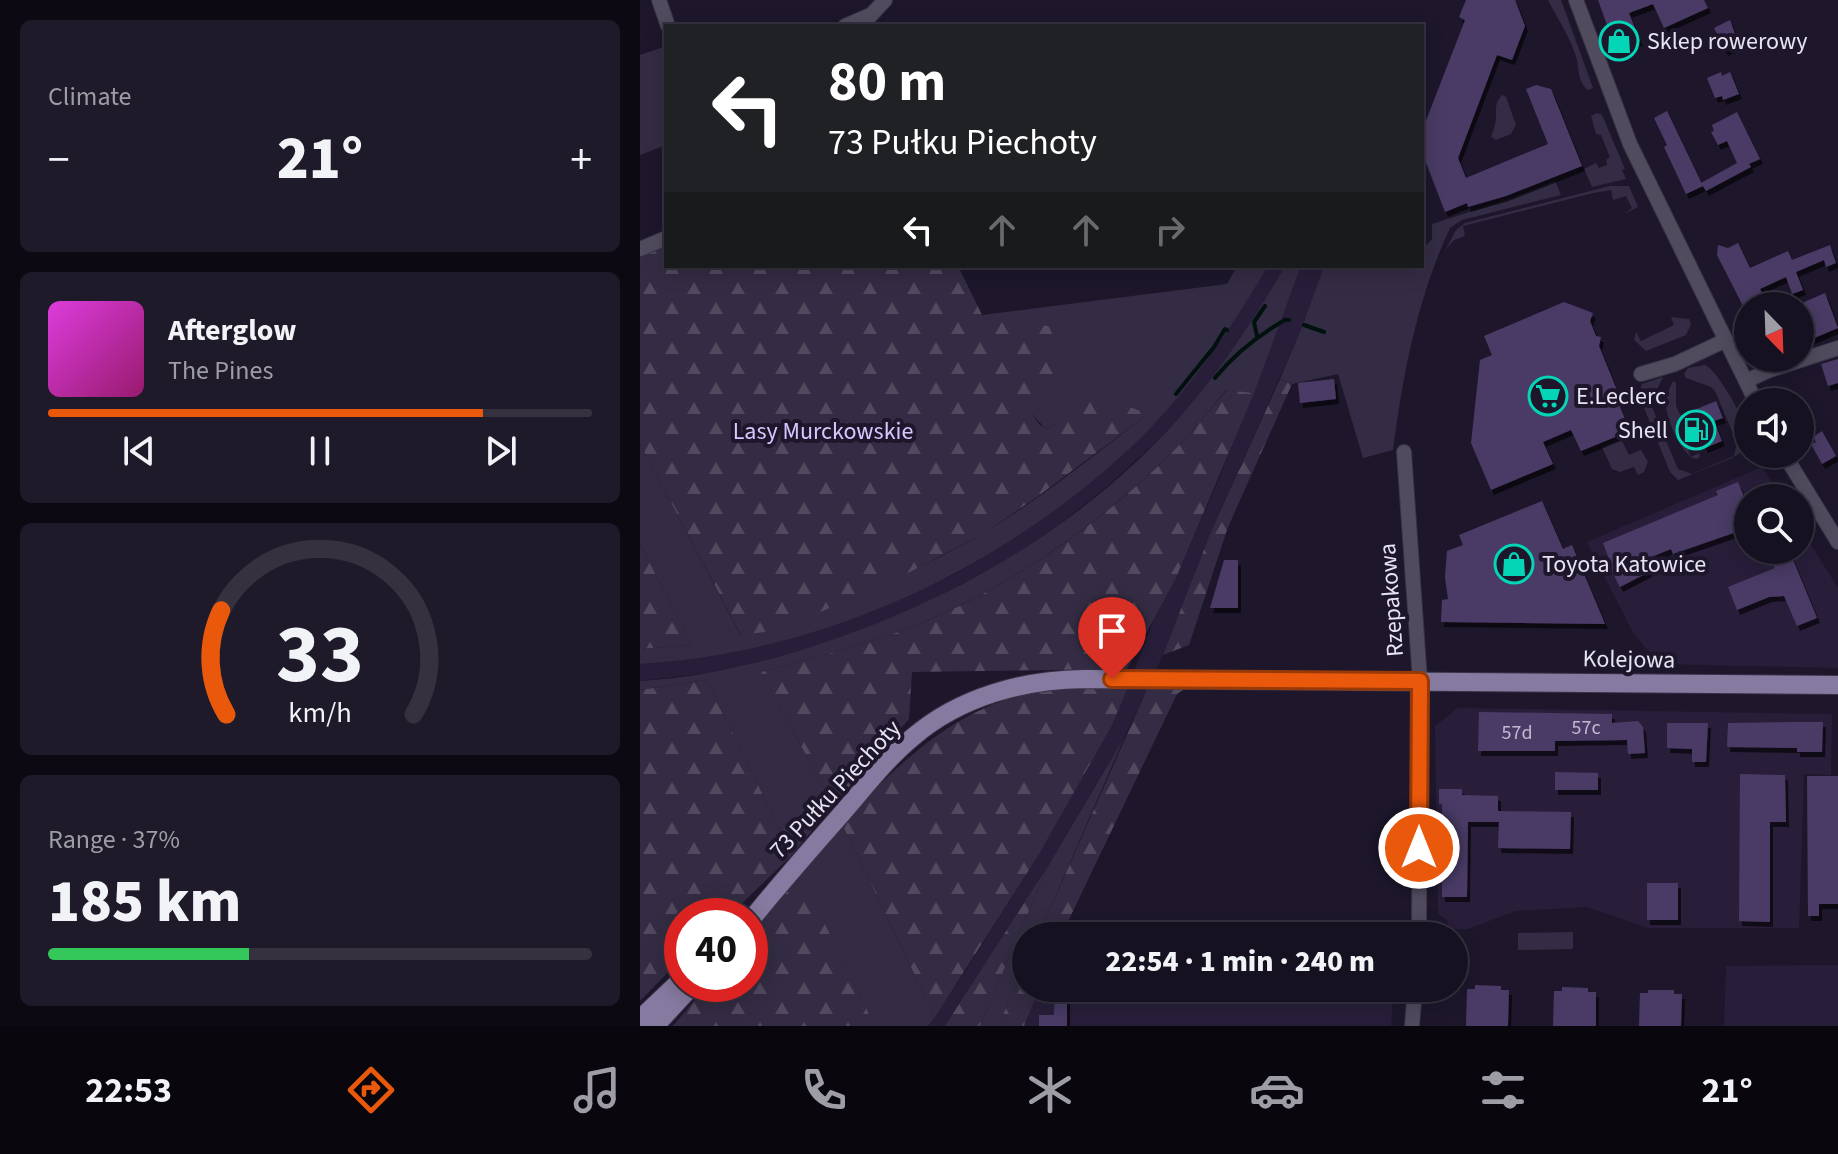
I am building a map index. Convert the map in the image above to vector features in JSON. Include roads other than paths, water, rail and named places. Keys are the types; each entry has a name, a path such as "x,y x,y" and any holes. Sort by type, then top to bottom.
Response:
{"main road":[{"name":"73 Pułku Piechoty","path":"768,898 887,762 914,736 949,713 987,695 1031,682 1070,679 1420,681"},
{"name":"Kolejowa","path":"1420,681 1838,685"},
{"path":"640,1019 664,996"},
{"path":"655,1026 677,1002"}],"street":[{"path":"659,0 667,24"},
{"path":"865,21 885,0"},
{"path":"1576,0 1630,144 1749,388"},
{"path":"640,249 664,239"},
{"path":"1641,374 1675,364 1726,340"},
{"path":"1746,381 1838,348"},
{"name":"Rzepakowa","path":"1404,452 1420,681 1419,922"},
{"path":"1793,468 1838,542"},
{"path":"1825,517 1838,529"},
{"path":"1412,1026 1414,1002"}],"waterway":[{"path":"1257,336 1254,322 1265,306"},
{"path":"1215,378 1247,346 1289,320"},
{"path":"1304,325 1324,332"},
{"path":"1176,394 1227,330"}],"place":[{"name":"Sklep rowerowy","path":"1619,41"},
{"name":"E.Leclerc","path":"1548,396"},
{"name":"Shell","path":"1696,430"},
{"name":"Toyota Katowice","path":"1514,564"}],"park label":[{"name":"Lasy Murckowskie","path":"823,431"}]}
